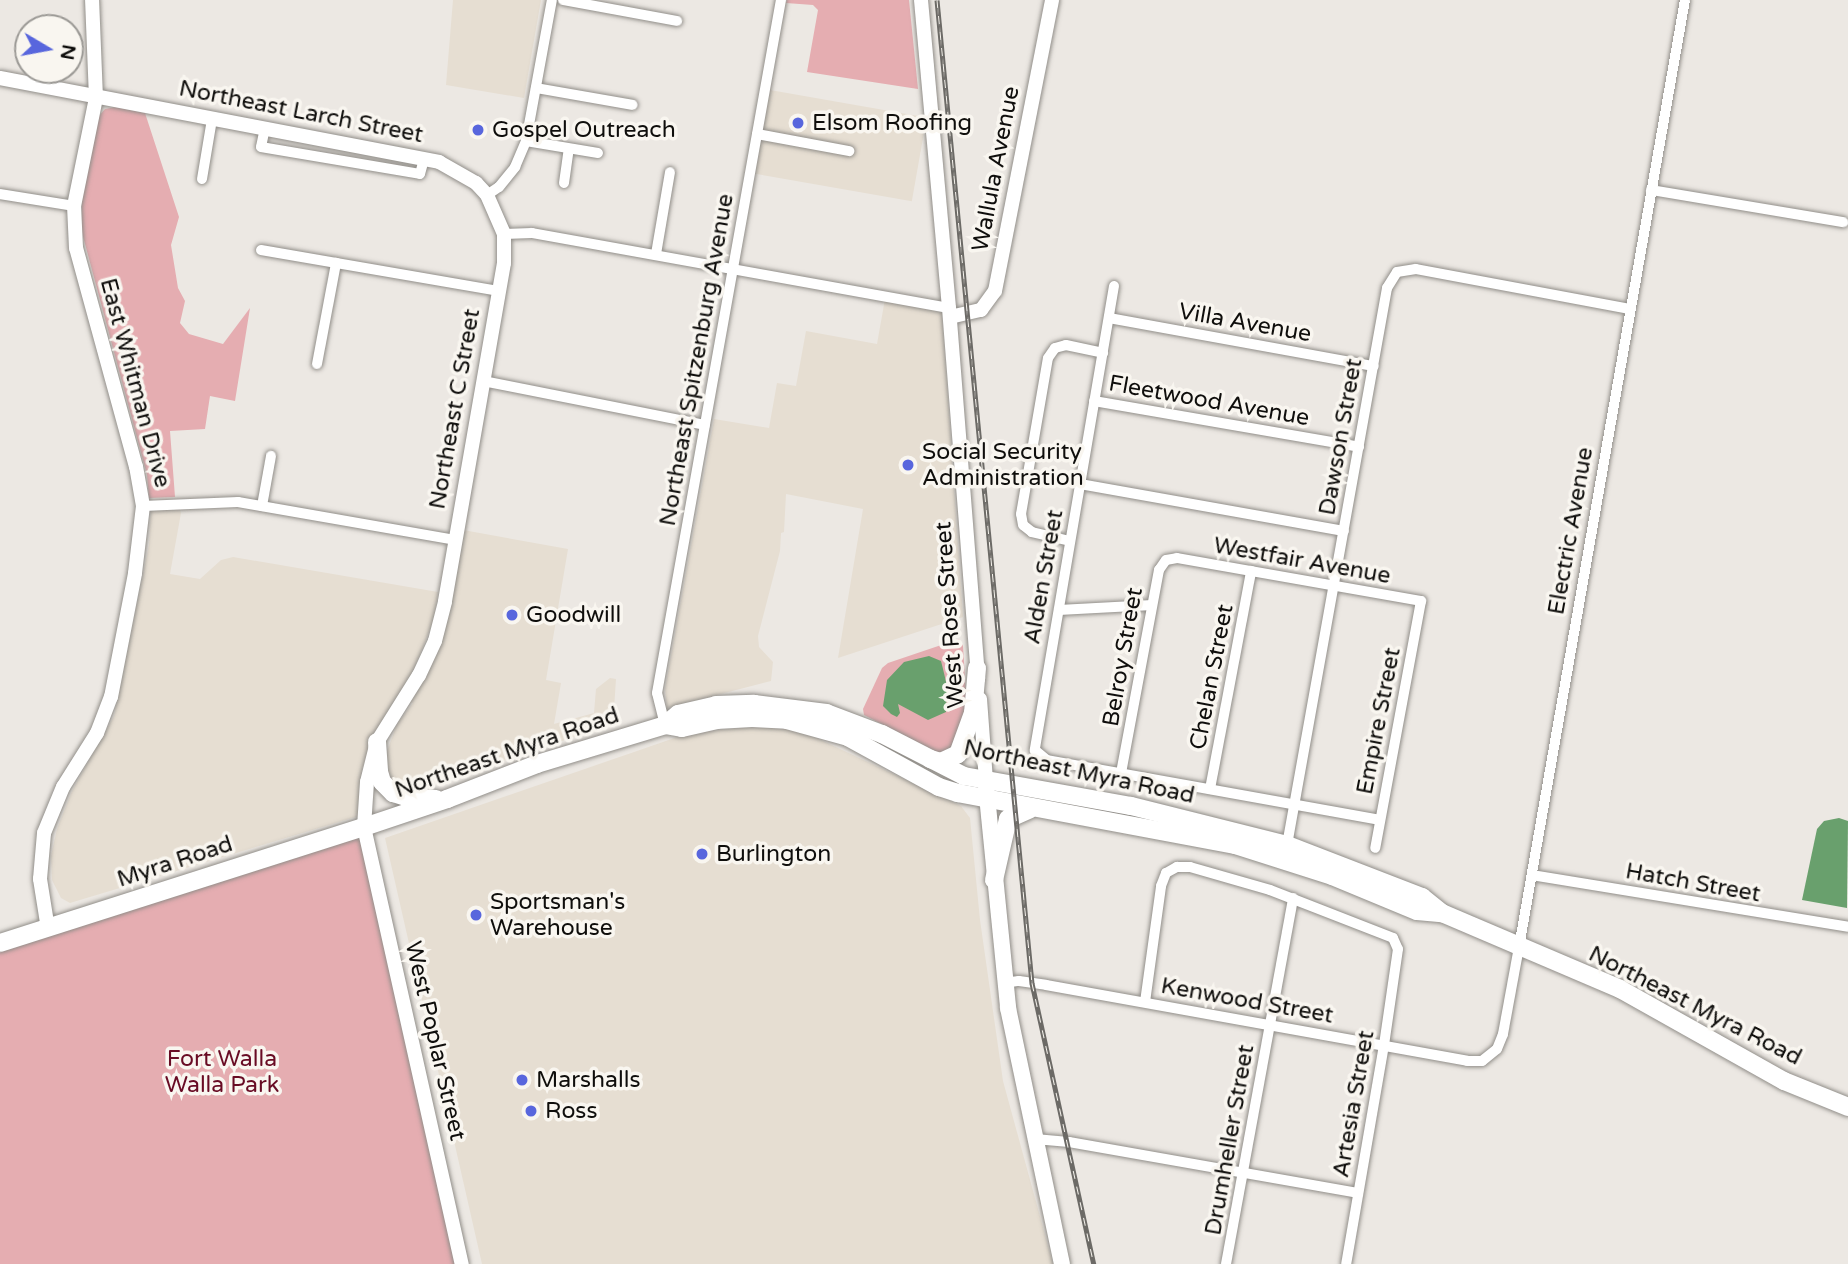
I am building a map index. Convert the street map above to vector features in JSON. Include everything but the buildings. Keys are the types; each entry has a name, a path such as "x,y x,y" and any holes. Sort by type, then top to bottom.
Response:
{"highway":[{"path":"918,755 941,762 958,754 972,713 977,668"},
{"name":"Northeast Myra Road","path":"364,827 537,764 665,725 678,714 716,705 791,707 856,723 946,769 986,780 1131,806 1287,845 1422,897 1442,913 1620,989 1784,1081 1848,1107"},
{"name":"Northeast Myra Road","path":"665,725 682,728 716,720 752,718 820,727 848,737 939,787 987,800 1235,845 1332,876 1417,911 1442,913"},
{"path":"377,741 382,782 393,793 406,797 447,799"},
{"path":"994,880 1008,819 1031,808"},
{"name":"Myra Road","path":"0,943 364,827"}],"main road":[{"name":"East Whitman Drive","path":"48,929 40,872 44,833 64,787 97,733 111,697 135,573 143,506 136,467 76,248 74,206 96,98 93,0"},
{"name":"West Rose Street","path":"921,0 950,312 987,800 1004,983 1062,1264"},
{"name":"Wallula Avenue","path":"950,312 981,310 995,291 1052,0"},
{"name":"Northeast Larch Street","path":"0,78 424,159 460,172 487,195"},
{"name":"Northeast C Street","path":"364,827 367,782 377,741 419,675 435,641 455,540 504,263 504,234 487,195"},
{"name":"West Poplar Street","path":"364,827 462,1264"}],"street":[{"path":"487,195 499,187 515,167 526,141 552,0"},
{"path":"563,0 677,22"},
{"name":"Northeast Spitzenburg Avenue","path":"665,725 657,692 781,0"},
{"name":"Electric Avenue","path":"1482,1061 1497,1049 1503,1034 1685,0"},
{"path":"536,88 633,104"},
{"path":"202,179 212,118"},
{"path":"757,134 849,151"},
{"path":"526,141 598,153"},
{"path":"564,183 569,149"},
{"path":"656,254 670,172"},
{"path":"1651,190 1843,222"},
{"path":"0,194 74,206"},
{"path":"504,234 532,233 656,254 950,312"},
{"path":"261,250 499,291"},
{"path":"317,364 336,263"},
{"name":"Dawson Street","path":"1287,845 1387,288 1397,272 1416,269 1630,309"},
{"name":"Alden Street","path":"1114,286 1035,750 1047,760 1121,773"},
{"name":"Villa Avenue","path":"1109,318 1374,366"},
{"path":"1070,541 1032,532 1024,525 1021,514 1048,358 1055,348 1066,345 1103,353"},
{"path":"483,381 705,425"},
{"name":"Fleetwood Avenue","path":"1094,401 1359,447"},
{"path":"262,506 271,456"},
{"path":"1080,484 1344,531"},
{"path":"143,506 213,501 262,506 455,540"},
{"name":"Westfair Avenue","path":"1177,558 1421,601"},
{"name":"Belroy Street","path":"1121,773 1159,570 1166,560 1177,558"},
{"name":"Chelan Street","path":"1210,789 1251,571"},
{"name":"Empire Street","path":"1375,848 1421,601"},
{"path":"1059,610 1152,605"},
{"path":"1121,773 1380,820"},
{"path":"1145,1002 1161,886 1166,873 1177,867 1190,867 1293,898"},
{"name":"Hatch Street","path":"1532,875 1848,927"},
{"name":"Artesia Street","path":"1293,898 1393,938 1398,949 1346,1264"},
{"name":"Drumheller Street","path":"1226,1264 1293,898"},
{"name":"Kenwood Street","path":"1004,983 1019,981 1467,1062 1482,1061"},
{"path":"1035,1139 1069,1142 1358,1193"}],"shaded area":[{"path":"453,0 541,0 524,98 446,85"},
{"path":"770,90 927,118 912,201 755,174"},
{"path":"885,299 942,313 963,617 838,658 863,509 786,494 784,532 781,533 780,551 758,636 759,647 773,662 771,681 667,708 665,689 714,419 769,428 777,383 796,386 806,331 877,344"},
{"path":"179,506 181,513 170,574 200,579 221,560 233,557 438,592 434,619 411,677 372,739 362,769 359,816 70,903 61,898 52,880 51,856 57,829 72,791 114,716 149,545 151,507"},
{"path":"463,530 568,549 546,680 561,683 554,724 594,713 596,689 610,678 616,679 614,709 618,722 459,776 406,790 393,786 386,773 385,757 397,724 413,703 410,702 435,659 444,633"},
{"path":"929,656 941,661 947,686 946,712 928,720 898,704 900,713 897,717 891,714 883,706 887,680 904,662"},
{"path":"760,726 802,731 961,806 970,818 980,920 1003,1081 1053,1264 482,1264 385,838 689,733"},
{"path":"1839,818 1848,821 1847,908 1802,900 1817,829 1824,821"}],"green space":[{"path":"787,0 909,0 918,89 807,72 818,10 813,5 786,3"},
{"path":"116,107 145,113 179,217 171,245 178,288 185,301 180,323 189,334 223,344 250,308 235,401 210,396 205,429 170,431 175,497 149,498 147,475 81,229 82,199 98,117 105,109"},
{"path":"959,639 963,646 966,695 965,712 956,746 940,754 864,715 863,709 882,668 888,663"},
{"name":"Fort Walla Walla Park","path":"364,827 462,1264 0,1264 0,942"}],"railway":[{"path":"937,0 1032,983 1094,1264"}],"place":[{"name":"Elsom Roofing","path":"798,123"},
{"name":"Gospel Outreach","path":"478,130"},
{"name":"Social Security Administration","path":"908,465"},
{"name":"Goodwill","path":"512,615"},
{"name":"Burlington","path":"702,854"},
{"name":"Sportsman's Warehouse","path":"476,915"},
{"name":"Marshalls","path":"522,1080"},
{"name":"Ross","path":"531,1111"}]}
